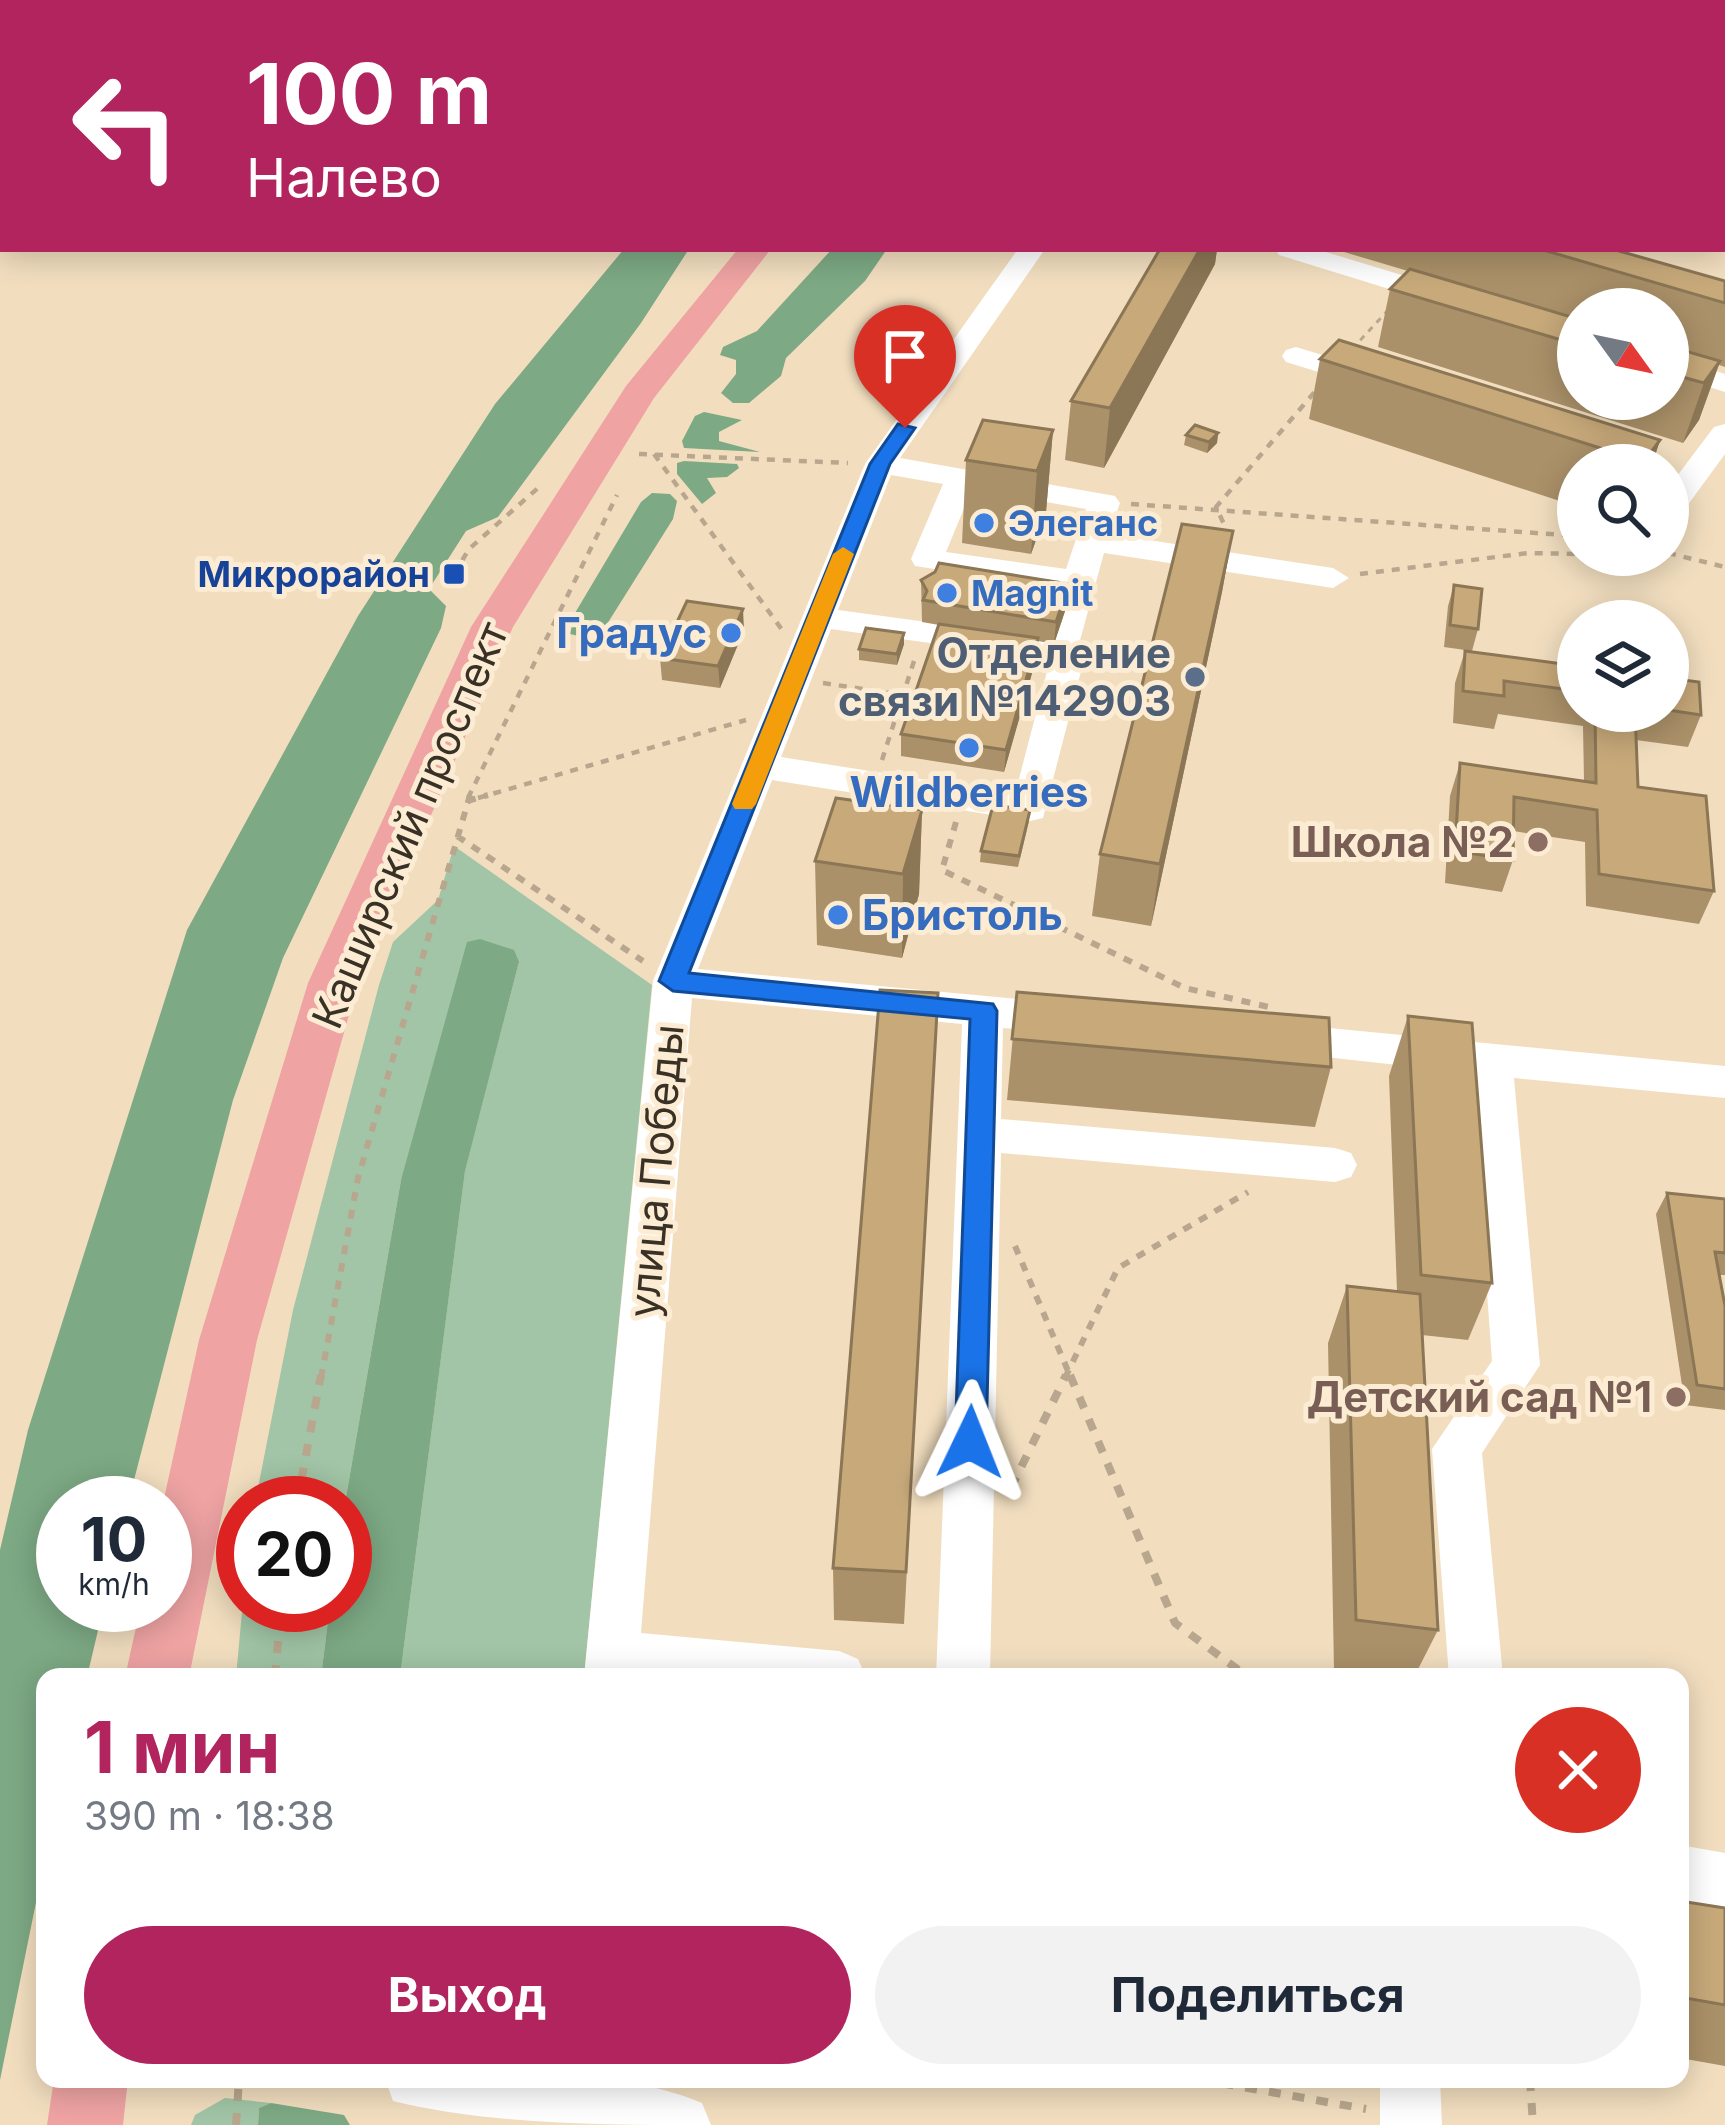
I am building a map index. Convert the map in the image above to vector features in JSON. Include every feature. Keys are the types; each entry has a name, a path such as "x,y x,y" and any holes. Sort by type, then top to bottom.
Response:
{"main road":[{"name":"Каширский проспект","path":"159,1668 228,1340 334,983 492,627 639,394 753,252"},
{"path":"85,2125 91,2088"}],"street":[{"name":"улица Победы","path":"612,1667 673,981 880,464 1030,252"},
{"path":"1298,252 1477,307"},
{"path":"1296,356 1400,389"},
{"path":"1689,372 1725,383"},
{"path":"1689,467 1725,433"},
{"path":"880,464 1104,503 1060,651"},
{"path":"961,478 927,559 1079,581"},
{"path":"1091,542 1333,578"},
{"path":"759,766 1030,809 1069,652 818,617"},
{"path":"673,981 1122,1024"},
{"path":"963,1668 983,1011"},
{"path":"1237,1035 1725,1082"},
{"path":"1475,1668 1456,1450 1516,1365 1491,1060"},
{"path":"980,1134 1317,1163"},
{"path":"1689,1876 1725,1882"},
{"path":"516,2088 572,2093 680,2125"}],"path":[{"path":"1216,507 1409,286"},
{"path":"1377,321 1401,322"},
{"path":"630,465 646,435"},
{"path":"636,454 880,464"},
{"path":"654,454 792,682"},
{"path":"302,1476 358,1178 467,801 622,485"},
{"path":"1104,503 1216,507 1557,534"},
{"path":"1216,507 1242,564"},
{"path":"1333,578 1528,553 1557,554"},
{"path":"1689,555 1725,567"},
{"path":"874,784 923,632"},
{"path":"467,801 792,682 921,698"},
{"path":"962,798 941,870 1185,988 1273,1007"},
{"path":"457,836 673,981"},
{"path":"1007,1498 1118,1268 1317,1163"},
{"path":"1015,1244 1175,1623 1236,1668"},
{"path":"275,1668 278,1632"},
{"path":"236,2125 238,2088"},
{"path":"1266,2088 1411,2107"},
{"path":"1531,2088 1533,2125"}],"green space":[{"path":"622,252 687,252 641,323 498,517 466,531 429,589 446,606 441,628 283,958 233,1100 135,1476 36,1476 36,1632 98,1632 89,1668 36,1668 36,1902 0,2080 0,1550 28,1430 187,930 358,616 495,404"},
{"path":"829,252 885,252 865,281 786,358 781,376 749,403 733,403 721,393 736,374 736,360 720,355 723,347 757,331"},
{"path":"704,412 742,420 719,432 719,441 760,452 684,448 682,441 695,416"},
{"path":"677,463 737,464 739,468 727,477 707,478 716,493 702,504 677,474"},
{"path":"652,493 670,494 677,501 673,519 597,640 570,634 575,613 641,502"},
{"path":"454,846 652,985 585,1668 401,1668 465,1170 519,962 401,1180 350,1476 260,1476 293,1310 393,942 438,900"},
{"path":"480,939 514,950 519,962 465,1171 401,1668 322,1668 327,1632 372,1632 372,1476 350,1476 401,1180 467,942"},
{"path":"240,1632 327,1632 322,1668 237,1668"},
{"path":"225,2098 271,2103 259,2108 258,2125 191,2125 195,2115"},
{"path":"271,2103 344,2115 350,2125 258,2125 259,2108"}],"building":[{"path":"1158,252 1198,252 1110,408 1071,401"},
{"path":"1550,252 1623,252 1725,281 1725,303 1689,292 1689,288 1674,288"},
{"path":"1410,269 1557,313 1557,339 1390,289"},
{"path":"1339,340 1557,408 1557,420 1596,420 1660,440 1657,444 1587,444 1320,359"},
{"path":"1689,352 1720,361 1704,383 1689,379"},
{"path":"983,420 1053,430 1037,471 966,460"},
{"path":"1195,425 1218,433 1209,442 1186,435"},
{"path":"1182,524 1233,531 1160,864 1100,854"},
{"path":"939,563 1069,584 1056,622 923,600 927,591 921,580 935,572"},
{"path":"1454,585 1482,589 1478,629 1450,625"},
{"path":"687,601 743,609 718,666 660,658"},
{"path":"939,624 1038,638 1006,750 901,734"},
{"path":"866,628 904,633 897,654 859,649"},
{"path":"1465,651 1557,663 1557,688 1504,681 1504,696 1463,691"},
{"path":"1689,681 1699,682 1701,715 1689,713"},
{"path":"1595,732 1636,732 1638,787 1706,796 1714,891 1599,874 1597,810 1514,797 1513,860 1455,851 1460,763 1596,783"},
{"path":"836,798 922,810 903,874 815,861"},
{"path":"993,805 1030,810 1019,856 981,851"},
{"path":"880,990 938,993 906,1572 833,1568"},
{"path":"1017,992 1329,1018 1331,1067 1012,1039"},
{"path":"1408,1016 1472,1023 1492,1283 1421,1275"},
{"path":"1667,1193 1725,1199 1725,1253 1715,1252 1725,1306 1725,1389 1697,1385"},
{"path":"1347,1286 1420,1294 1438,1630 1356,1620"},
{"path":"1689,1902 1725,1908 1725,2005 1689,1999"}],"slow traffic":[{"path":"744,804 843,554"}],"place":[{"name":"Элеганс","path":"984,523"},
{"name":"Микрорайон","path":"454,574"},
{"name":"Magnit","path":"947,593"},
{"name":"Градус","path":"731,633"},
{"name":"Отделение связи №142903","path":"1195,677"},
{"name":"Wildberries","path":"969,748"},
{"name":"Школа №2","path":"1538,842"},
{"name":"Бристоль","path":"838,915"},
{"name":"Детский сад №1","path":"1676,1397"}],"route":[{"path":"905,428 880,464 673,981 983,1011 970,1442"}]}
